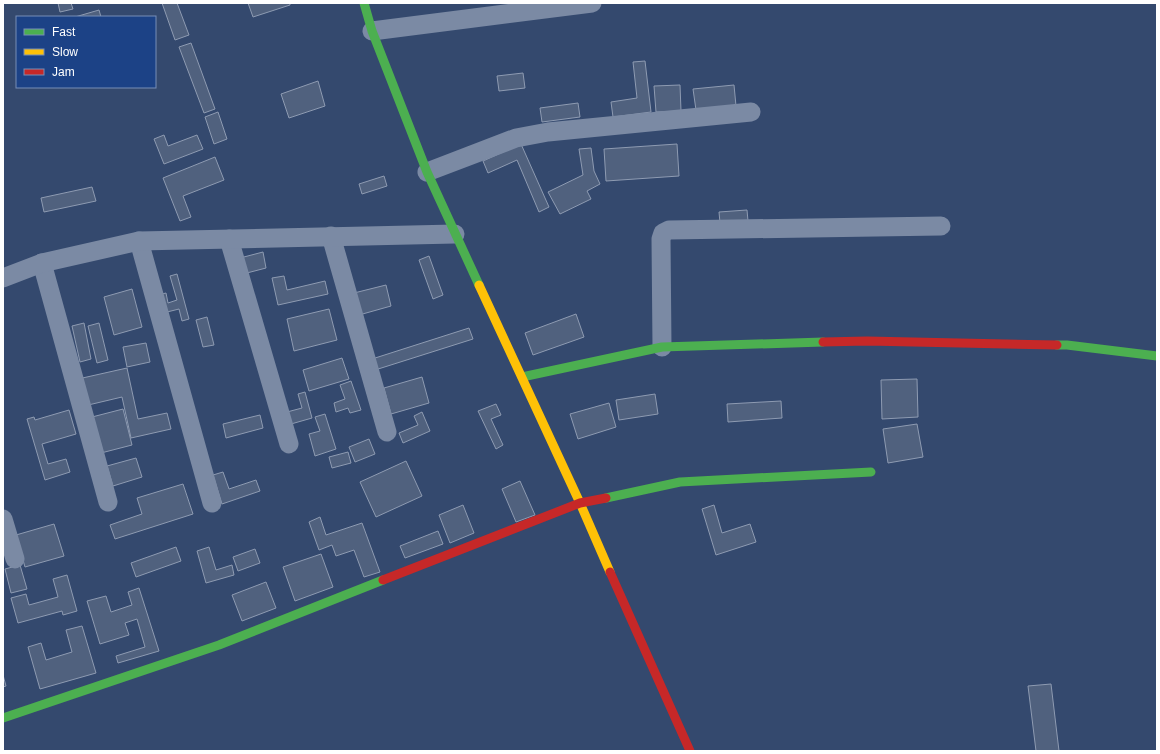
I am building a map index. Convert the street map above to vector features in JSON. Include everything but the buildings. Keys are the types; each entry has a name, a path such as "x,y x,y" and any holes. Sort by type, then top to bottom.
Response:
{"street":[{"path":"364,3 372,31 427,172 580,503 690,751"},
{"path":"372,31 592,3"},
{"path":"427,172 516,138 548,132 751,112"},
{"path":"662,347 661,239 663,233 669,230 941,226"},
{"path":"3,278 42,263 139,241 455,234"},
{"path":"332,236 386,432"},
{"path":"229,239 289,444"},
{"path":"139,241 212,502"},
{"path":"42,263 108,502"},
{"path":"522,377 662,347 867,341 1067,345 1157,356"},
{"path":"3,718 219,645 580,503 680,482 871,472"},
{"path":"3,519 15,559"}],"traffic: fast":[{"path":"364,3 372,31 427,172 479,285"},
{"path":"522,377 662,347 823,342"},
{"path":"1057,345 1157,356"},
{"path":"606,498 680,482 871,472"},
{"path":"3,718 219,645 383,580"}],"traffic: slow":[{"path":"479,285 580,503 610,572"}],"traffic: jam":[{"path":"823,342 867,341 1057,345"},
{"path":"383,580 580,503 606,498"},
{"path":"610,572 690,751"}]}
